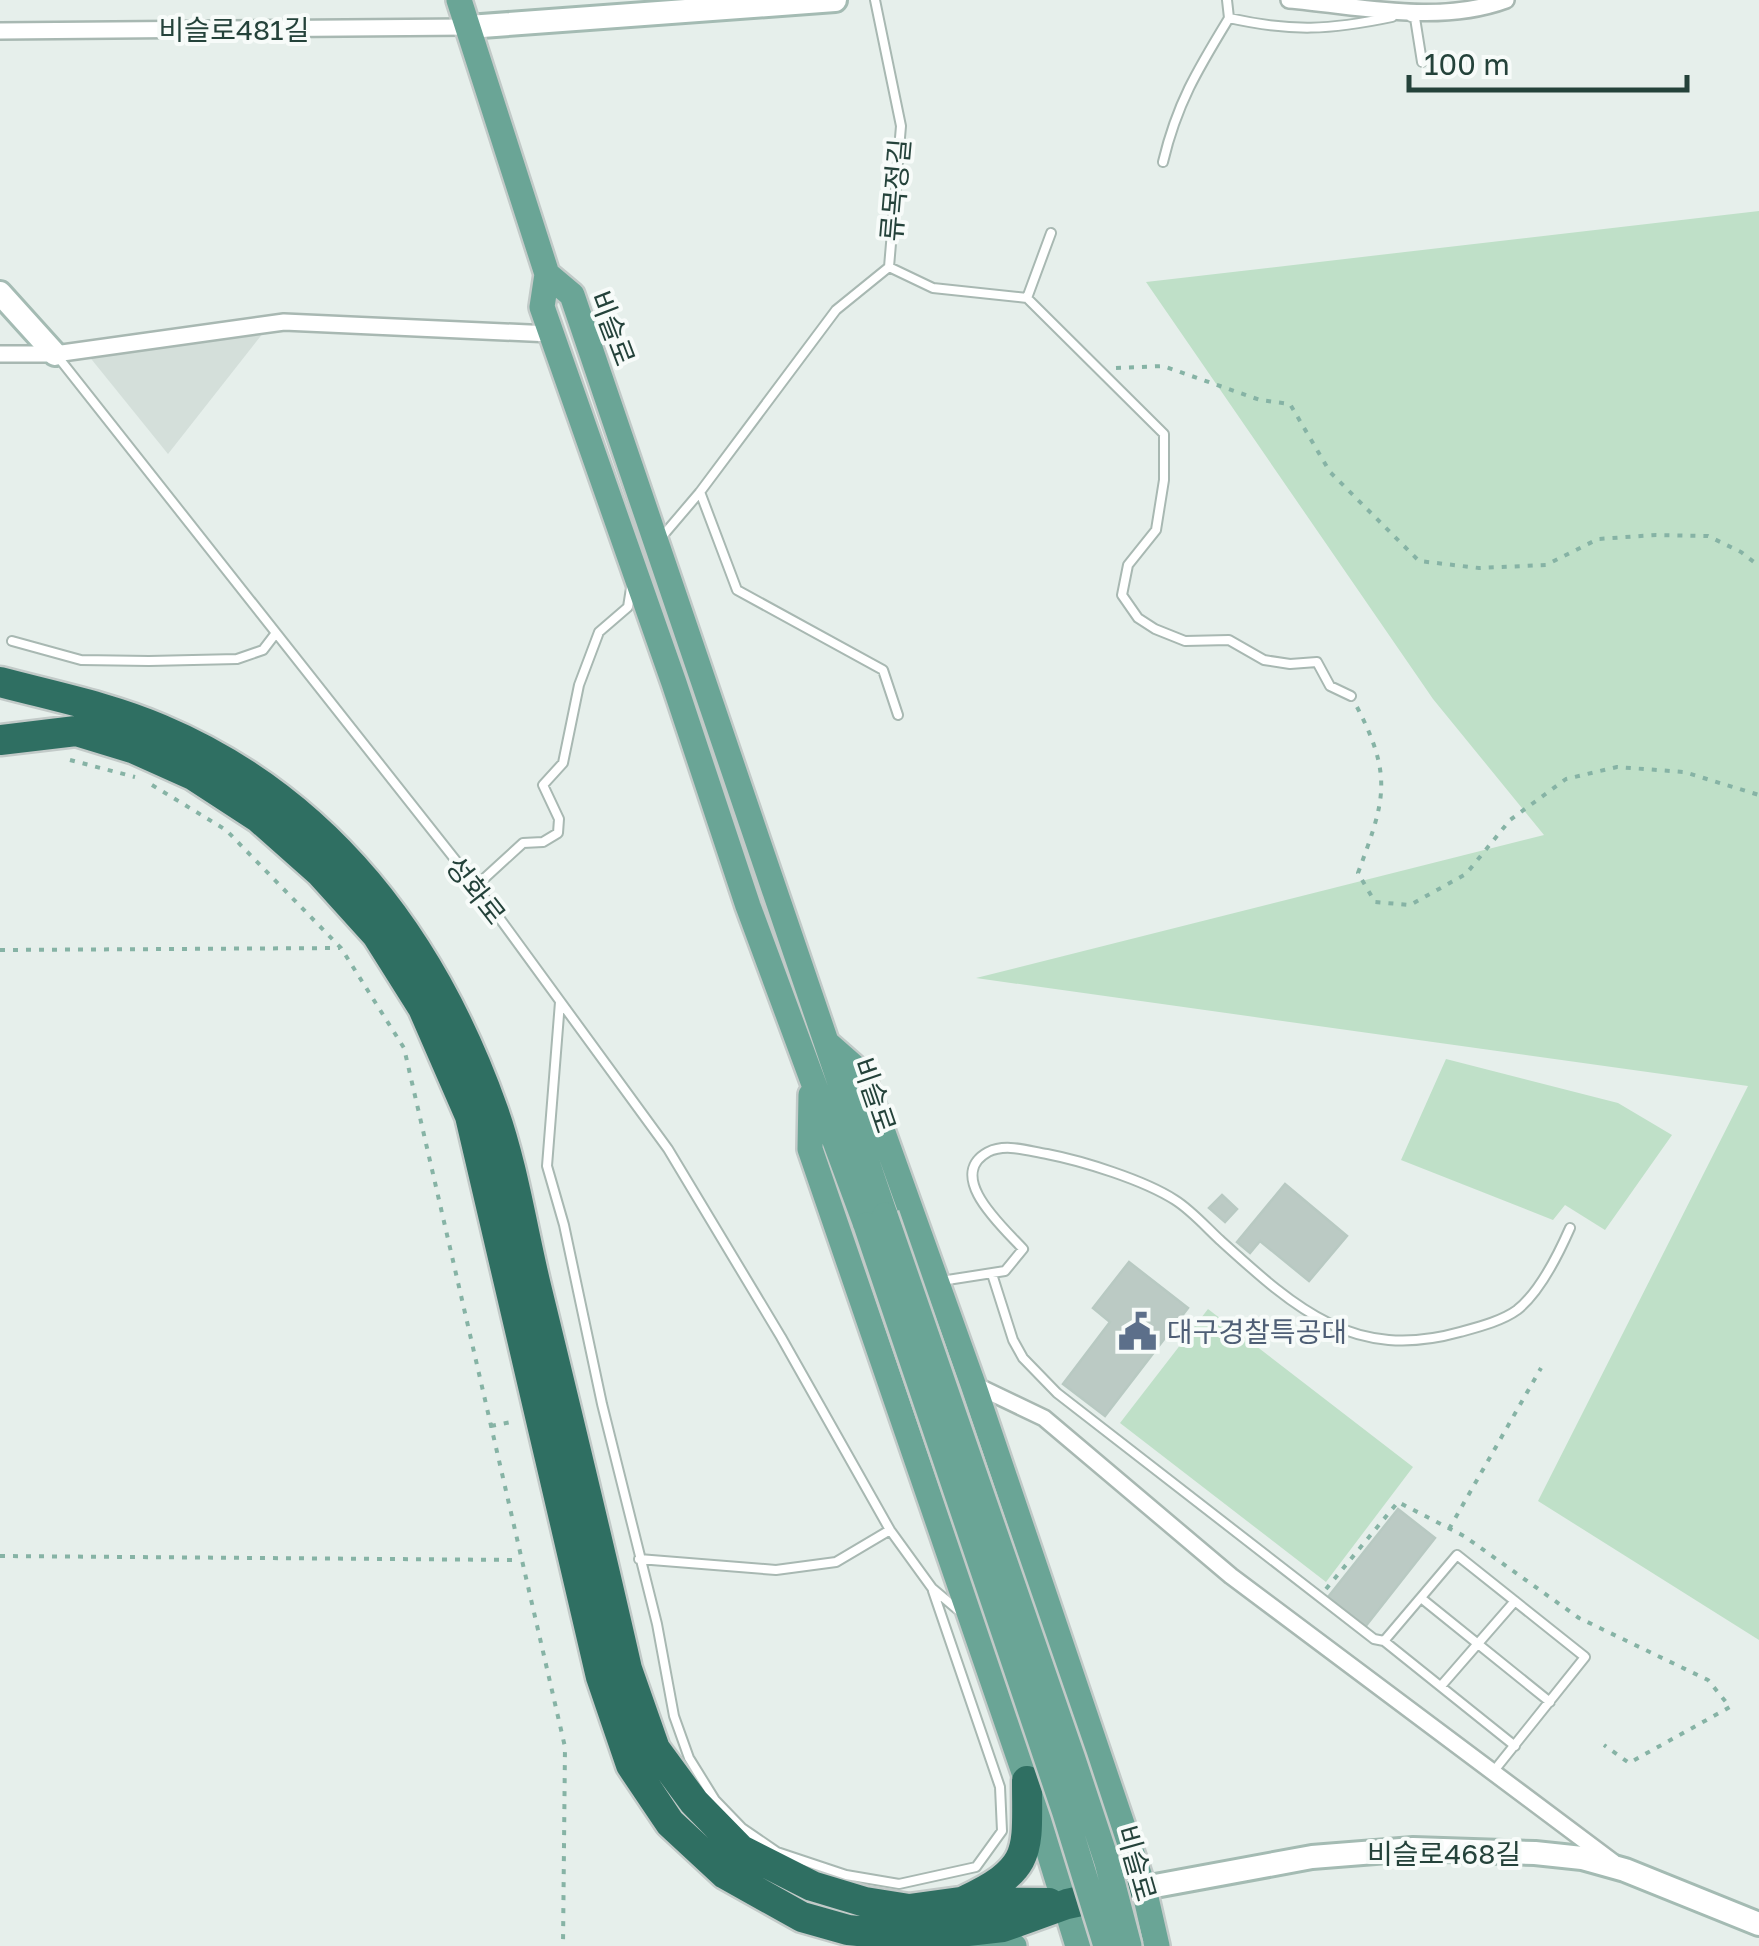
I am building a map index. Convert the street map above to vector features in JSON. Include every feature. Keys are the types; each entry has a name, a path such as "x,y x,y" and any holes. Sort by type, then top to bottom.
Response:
{"highway":[{"path":"0,682 158,728 220,758 290,808 346,857 402,923 446,996 494,1112 627,1668 655,1749 694,1802 741,1850 812,1886 865,1902 909,1909 960,1902 1067,1904"},
{"path":"0,740 76,731 136,750 193,776 259,818 320,872 378,935 423,1008 470,1116 601,1677 631,1765 670,1822 725,1874 802,1917 848,1930 916,1938 1004,1927 1067,1904 1131,1891"},
{"path":"960,1902 992,1888 1022,1860 1027,1844 1026,1781"}],"main road":[{"name":"비슬로","path":"459,0 547,274 542,307 551,334 812,1081 876,1220 1074,1758 1108,1862 1129,1946"},
{"path":"468,27 834,0"},
{"name":"비슬로","path":"547,274 572,295 658,541 825,1041 876,1220 1106,1946"},
{"name":"성화로","path":"0,293 55,354"},
{"path":"825,1041 862,1074 973,1384 1131,1891 1157,1946"},
{"path":"812,1081 810,1148 973,1622 1078,1946"},
{"name":"비슬로468길","path":"1131,1891 1312,1857 1413,1848 1534,1853 1582,1858 1625,1870 1759,1924"},
{"path":"930,1935 999,1940 1014,1946"}],"street":[{"path":"1290,0 1450,14 1479,10 1506,0"},
{"name":"비슬로481길","path":"0,31 468,27"},
{"path":"0,354 55,354 284,322 551,334"},
{"path":"973,1384 1044,1418 1231,1576 1625,1870"}],"lane":[{"name":"류목정길","path":"634,568 700,492 836,310 889,267 902,126 876,0"},
{"path":"1163,162 1171,126 1187,87 1229,18 1226,0"},
{"path":"1229,18 1277,28 1338,29 1395,16 1416,18 1422,62"},
{"path":"1026,298 1051,233"},
{"path":"889,267 933,288 1026,298 1164,434 1164,480 1156,530 1128,565 1122,595 1138,618 1184,640 1229,640 1264,660 1290,664 1317,662 1330,686 1351,696"},
{"name":"성화로","path":"55,354 476,886 668,1149 890,1530 932,1588"},
{"path":"700,492 737,590 883,670 898,715"},
{"path":"476,886 523,843 543,842 558,833 559,819 544,785 563,762 579,686 600,632 628,607 634,568"},
{"path":"12,641 82,660 236,659 264,650 276,633"},
{"path":"560,1002 547,1166 564,1225 674,1716 689,1758 715,1800 742,1828 777,1852 846,1875 899,1884 976,1866 1002,1831 1000,1786 932,1588"},
{"path":"936,1282 1005,1272 1024,1249 977,1196 971,1180 976,1162 988,1152 1010,1147 1086,1162 1174,1199 1283,1297 1355,1334 1390,1340 1434,1339 1482,1326 1518,1309 1557,1259 1570,1228"},
{"path":"992,1274 1013,1340 1023,1358 1056,1392 1374,1639 1384,1641 1515,1746"},
{"path":"640,1559 776,1570 836,1562 890,1530"},
{"path":"1384,1641 1457,1555 1585,1657 1493,1772"},
{"path":"932,1588 973,1622"},
{"path":"1420,1598 1550,1702"},
{"path":"1441,1686 1515,1601"}],"path":[{"path":"1097,368 1163,366 1260,400 1290,404 1330,472 1419,560 1479,568 1546,565 1598,539 1708,536 1759,566"},
{"path":"1351,696 1383,772 1381,809 1358,873 1375,902 1410,905 1466,874 1510,820 1566,779 1617,767 1684,772 1759,795"},
{"path":"70,760 141,778 226,830 341,948 404,1048 565,1747 563,1946"},
{"path":"0,950 341,948"},
{"path":"1449,1528 1540,1368"},
{"path":"491,1426 521,1420"},
{"path":"0,1556 522,1560"}],"shaded area":[{"path":"271,323 168,454 88,355"}],"green space":[{"path":"1759,211 1759,1640 1538,1501 1748,1086 976,978 1544,835 1433,699 1146,282"},
{"path":"1446,1059 1618,1103 1672,1135 1605,1230 1565,1205 1553,1220 1401,1160"},
{"path":"1208,1309 1413,1467 1326,1582 1120,1423"}],"building":[{"path":"1285,1184 1347,1236 1309,1281 1260,1241 1250,1253 1237,1242"},
{"path":"1222,1195 1237,1209 1225,1222 1209,1208"},
{"name":"대구경찰특공대","path":"1129,1262 1188,1308 1105,1416 1063,1384 1110,1322 1093,1308"},
{"path":"1398,1509 1435,1538 1365,1627 1328,1597"}],"place":[{"name":"대구경찰특공대","path":"1137,1331"}]}
